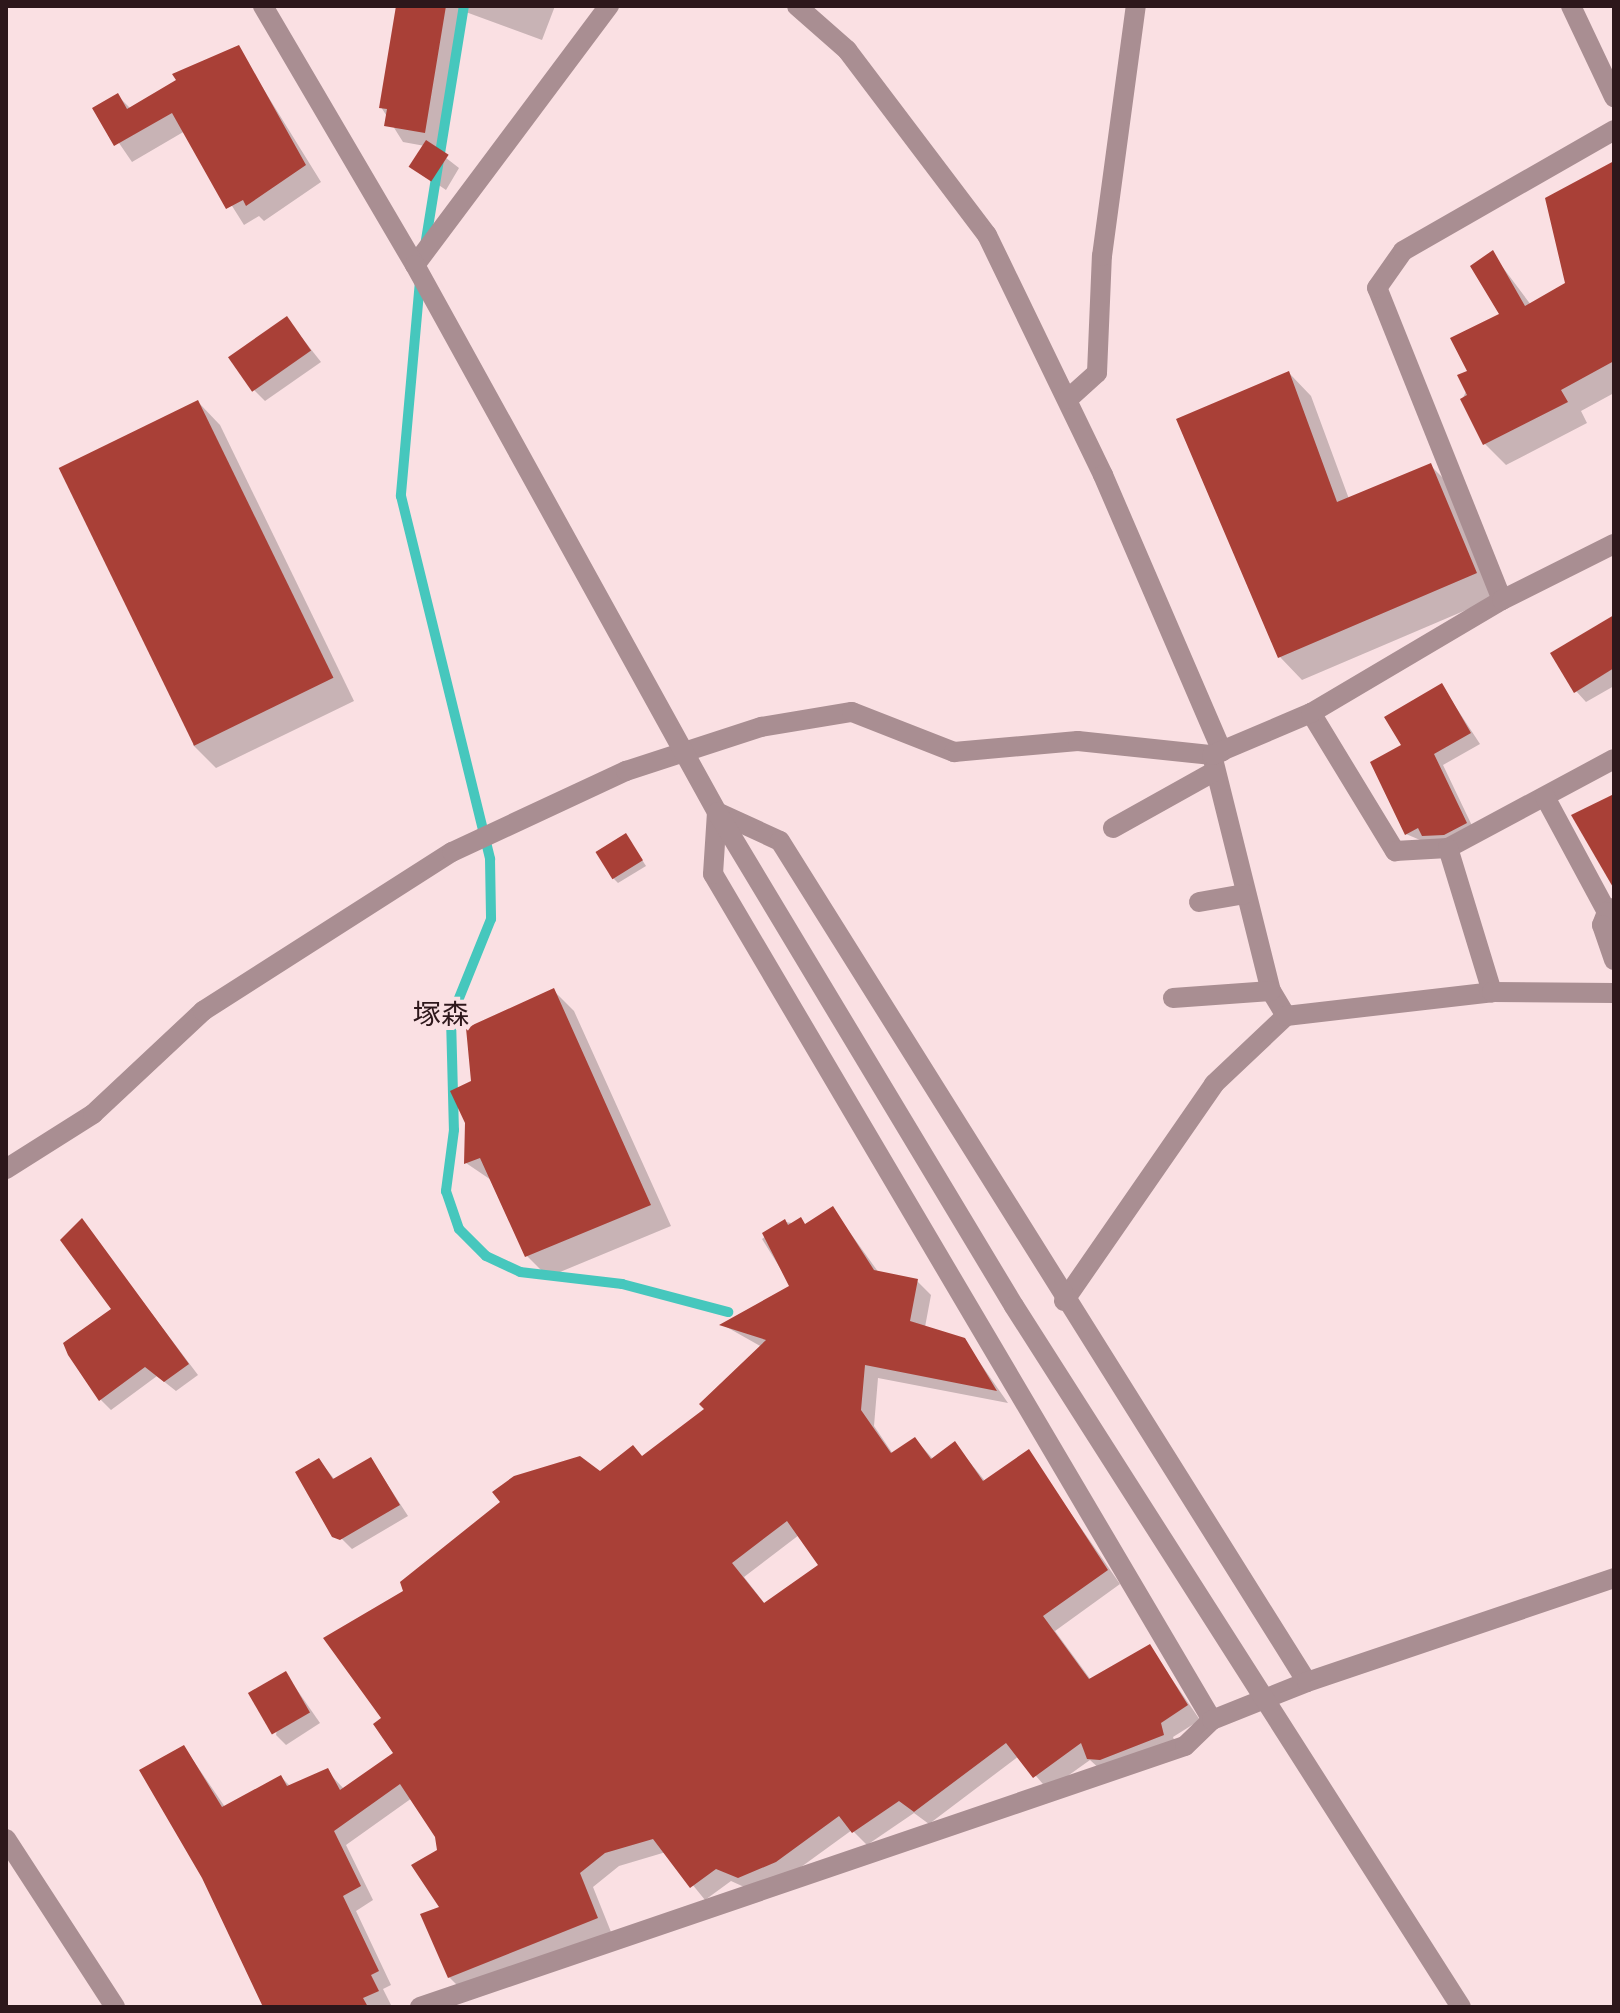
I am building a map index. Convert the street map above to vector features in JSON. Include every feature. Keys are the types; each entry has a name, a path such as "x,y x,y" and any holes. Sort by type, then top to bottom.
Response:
{"street":[{"path":"263,6 415,265 688,749 717,812 1014,1306 1461,2007"},
{"path":"415,265 609,6"},
{"path":"797,6 847,50 925,144 987,235 1068,399 1217,759 1245,894 1271,991 1286,1016"},
{"path":"1068,399 1097,373 1102,256 1136,6"},
{"path":"1571,6 1614,97"},
{"path":"1502,600 1377,288 1403,251 1614,130"},
{"path":"1113,828 1217,759 1311,713 1502,600 1614,544"},
{"path":"6,1169 93,1114 203,1011 452,852 688,749 852,712 954,752 1078,741 1217,759"},
{"path":"1311,713 1395,851 1448,848 1614,759"},
{"path":"1545,797 1610,910 1602,925 1614,960"},
{"path":"717,812 780,841 1064,1301 1307,1682"},
{"path":"717,812 713,874 1212,1720"},
{"path":"1448,848 1492,992"},
{"path":"1199,902 1245,894"},
{"path":"1173,998 1271,991"},
{"path":"1064,1301 1214,1084 1286,1016 1492,992 1614,993"},
{"path":"420,2007 1185,1746 1212,1720 1307,1682 1614,1578"},
{"path":"6,1839 115,2007"}],"building":[{"path":"396,6 446,6 425,133 384,126 387,109 379,108"},
{"path":"239,45 306,165 246,206 243,200 226,209 172,113 114,146 92,108 118,93 127,109 176,80 172,74"},
{"path":"426,140 449,155 431,182 409,167"},
{"path":"1614,161 1614,361 1561,390 1568,402 1483,445 1460,399 1467,395 1457,375 1467,371 1450,338 1499,314 1470,266 1493,250 1525,306 1565,283 1545,198"},
{"path":"287,316 311,350 252,392 228,357"},
{"path":"1289,371 1337,502 1431,463 1477,573 1278,658 1176,419"},
{"path":"198,400 333,678 194,746 59,468"},
{"path":"1614,615 1614,668 1574,693 1550,653"},
{"path":"1442,683 1471,733 1434,754 1467,823 1444,835 1422,836 1418,828 1405,835 1370,762 1401,745 1384,717"},
{"path":"1614,794 1614,889 1571,815"},
{"path":"626,833 643,860 612,879 595,852"},
{"path":"554,988 651,1205 525,1257 480,1158 464,1164 465,1123 450,1091 471,1081 466,1028"},
{"path":"833,1206 874,1270 918,1279 910,1321 965,1338 997,1391 865,1365 861,1410 891,1453 915,1437 931,1459 955,1441 983,1481 1029,1449 1108,1570 1043,1616 1089,1679 1150,1644 1188,1705 1161,1723 1164,1735 1100,1760 1087,1759 1081,1743 1033,1778 1006,1743 914,1812 899,1801 852,1833 839,1816 776,1862 738,1878 716,1869 690,1888 653,1839 605,1853 580,1873 598,1918 448,1978 420,1914 439,1907 411,1865 437,1850 435,1837 400,1784 334,1831 361,1886 343,1896 379,1971 371,1975 379,1991 363,1998 368,2007 263,2007 202,1878 139,1770 184,1745 222,1807 281,1775 287,1786 328,1768 340,1790 393,1753 373,1724 381,1718 323,1638 403,1591 400,1582 500,1502 492,1492 514,1476 580,1456 600,1471 633,1445 642,1456 704,1409 699,1404 766,1340 719,1325 789,1286 762,1233 785,1219 788,1225 801,1217 805,1224","holes":["787,1521 818,1565 764,1603 732,1563"]},
{"path":"82,1218 189,1364 164,1382 145,1367 99,1401 63,1343 111,1309 60,1240"},
{"path":"371,1457 400,1505 340,1540 332,1537 295,1472 319,1458 333,1479"},
{"path":"286,1671 310,1713 272,1735 248,1693"}],"waterway":[{"path":"425,246 464,6"},
{"path":"420,281 401,496 490,859 491,919 451,1018 454,1130 446,1191 459,1229 486,1256 520,1272 622,1284 728,1312"}],"district":[{"name":"塚森","path":"441,1015"}]}
